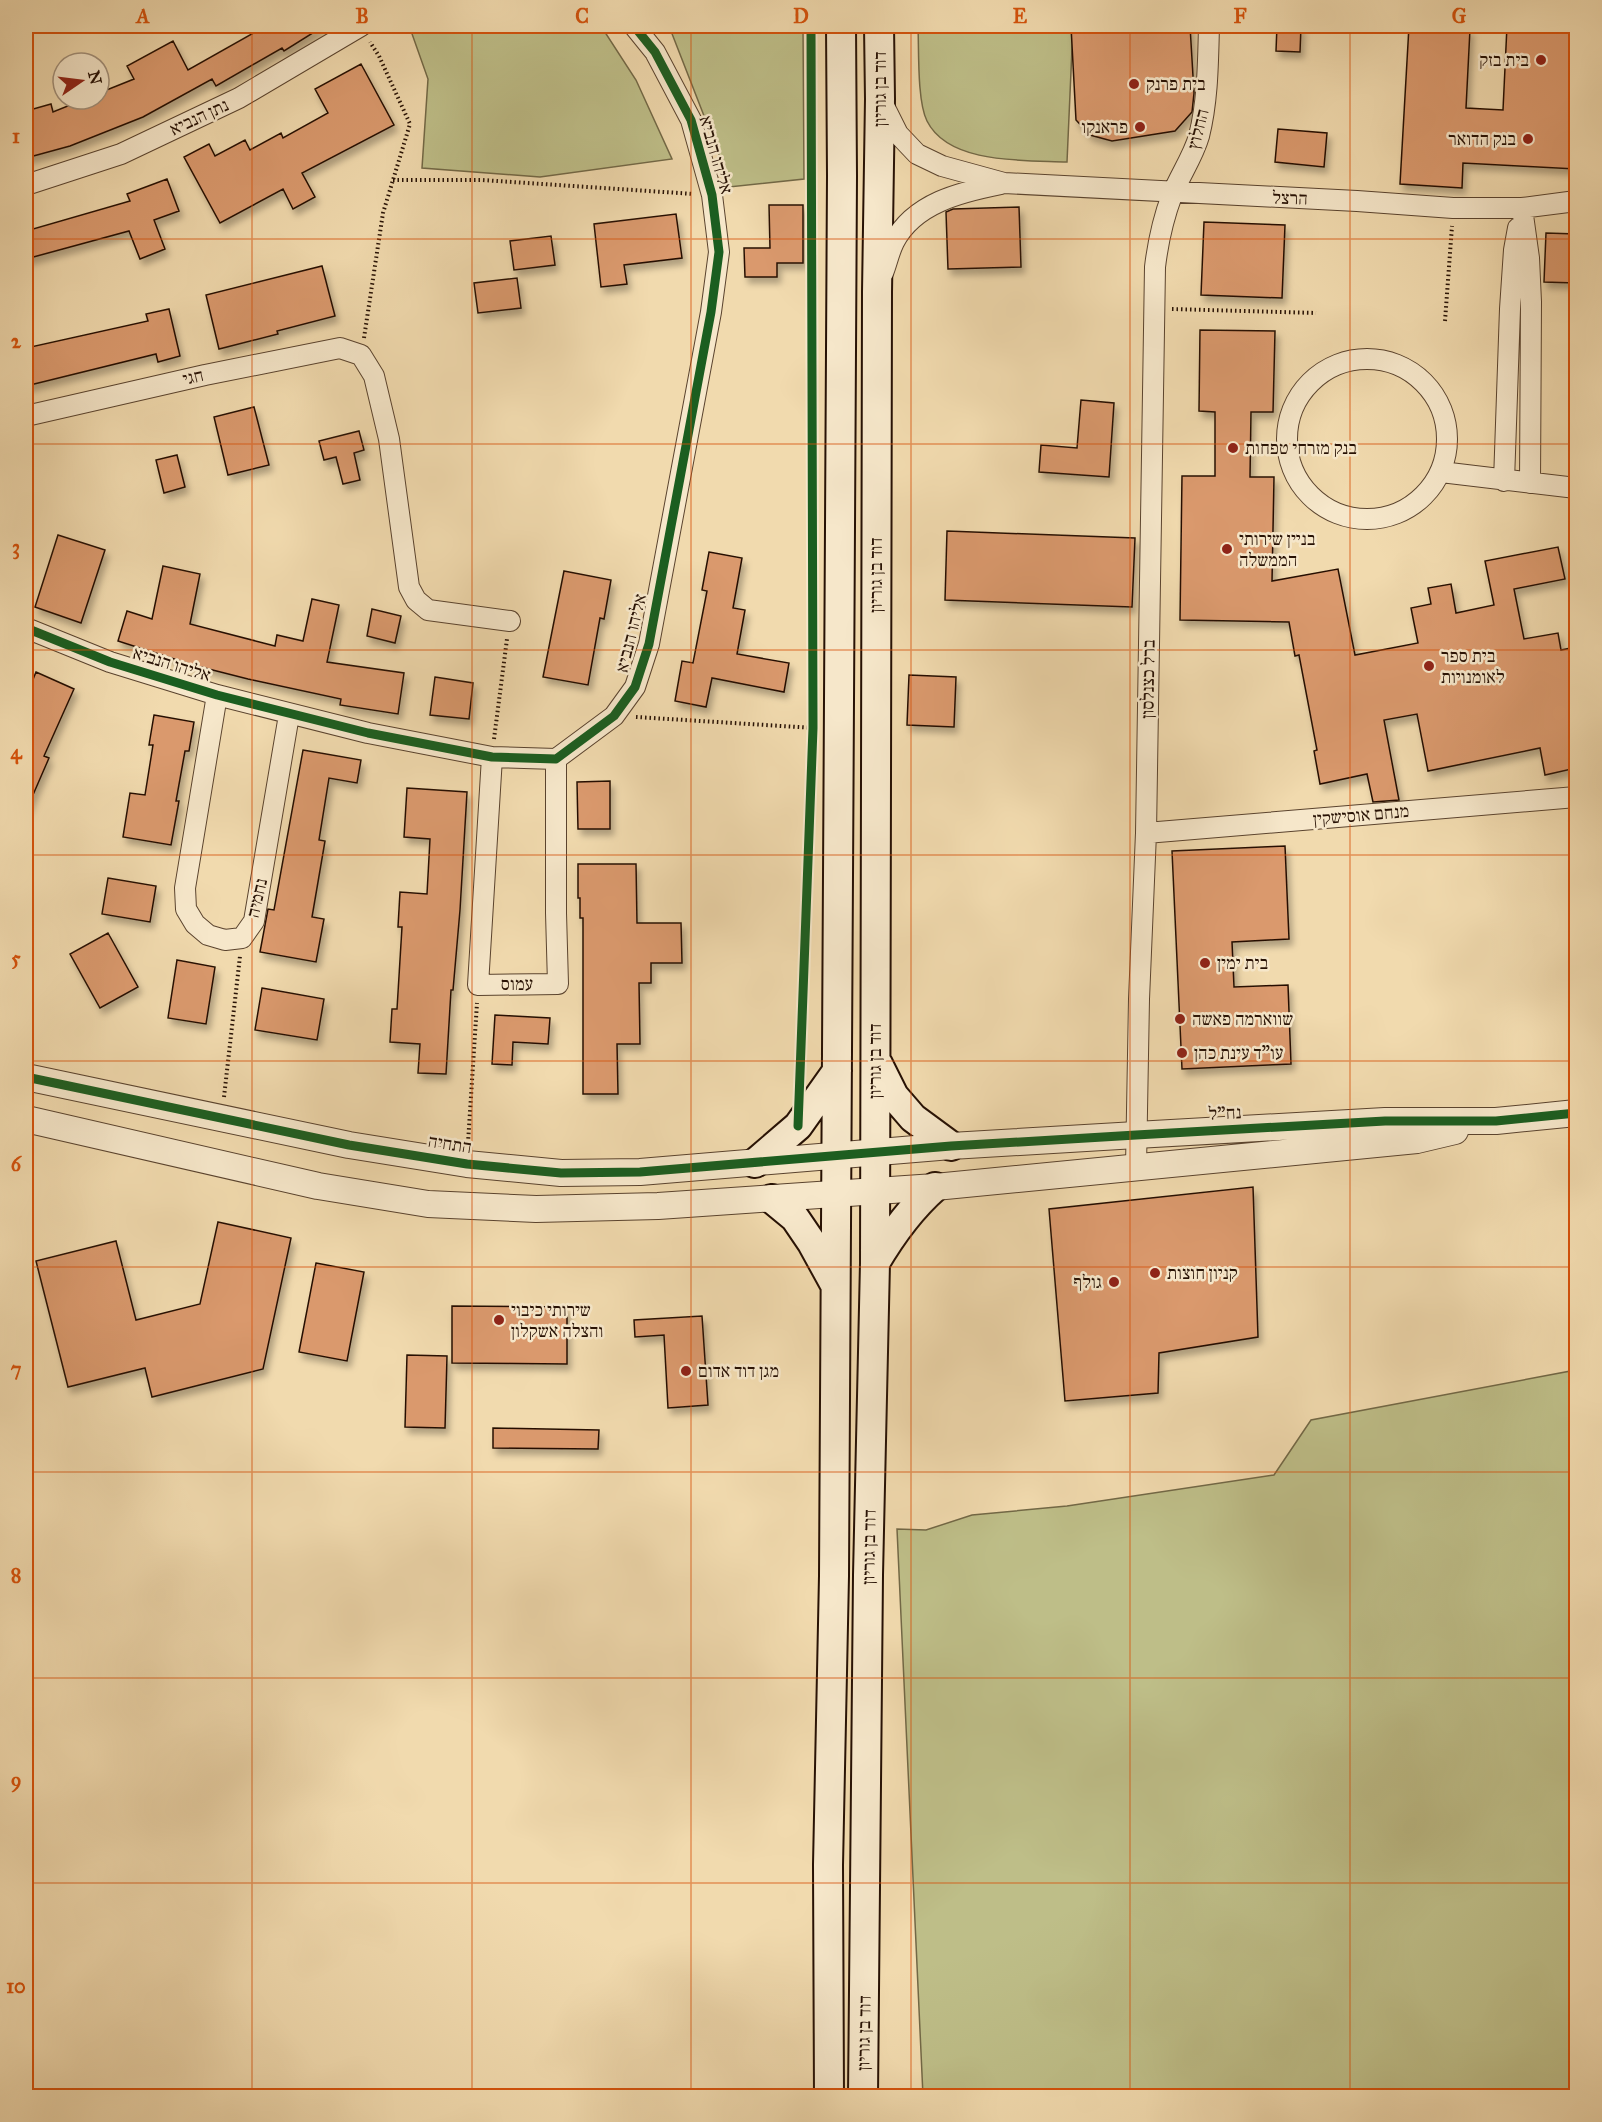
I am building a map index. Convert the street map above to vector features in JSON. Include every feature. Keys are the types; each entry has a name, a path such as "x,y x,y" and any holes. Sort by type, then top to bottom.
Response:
{"main road":[{"name":"דוד בן גוריון","path":"829,2097 828,1865 834,1576 837,1071 826,729 841,26"},
{"name":"דוד בן גוריון","path":"863,2097 876,1153 879,26"},
{"path":"876,1061 894,1096 913,1118 951,1146"},
{"path":"755,1163 798,1126 837,1071"},
{"path":"875,1263 895,1230 916,1204 935,1187"},
{"path":"772,1199 795,1218 812,1243 836,1287"}],"street":[{"name":"נתן הנביא","path":"26,185 121,154 153,139 238,98 361,26"},
{"name":"אליהו הנביא","path":"27,633 110,662 289,715 492,757 556,759 614,716 635,687 649,644 711,312 719,252 712,195 691,120 655,52 634,26"},
{"name":"החלוץ","path":"1172,193 1186,168 1198,137 1206,96 1209,26"},
{"name":"הרצל","path":"880,99 898,134 916,154 942,166 1004,183 1453,208 1522,208 1576,201"},
{"name":"הרצל","path":"877,292 894,242 910,219 934,204 965,191 1004,183"},
{"name":"ברל כצנלסון","path":"1136,1167 1139,999 1146,833 1153,308 1158,236 1172,193"},
{"path":"1504,481 1510,309 1514,250 1522,208"},
{"path":"1522,208 1532,302 1530,483"},
{"name":"חגי","path":"26,416 205,375 340,348 361,355"},
{"path":"361,355 374,376 389,439 409,587 416,600 428,610 510,621"},
{"path":"1359,358 1387,360 1413,372 1433,392 1445,417 1448,445 1442,472 1427,494 1408,510 1384,519 1358,520 1334,513 1312,498 1296,478 1288,453 1287,428 1295,403 1309,382 1332,366 1359,358"},
{"path":"1442,472 1576,488"},
{"name":"נחמיה","path":"217,695 185,888 186,909 195,924 208,935 225,940 242,938 254,921 289,715"},
{"name":"עמוס","path":"492,757 478,985 558,984 556,759"},
{"name":"מנחם אוסישקין","path":"1146,833 1576,797"},
{"name":"התחיה","path":"26,1077 349,1145 467,1164 561,1173 640,1172 876,1153"},
{"name":"נח\"ל","path":"876,1153 951,1146 1385,1121 1496,1121 1576,1113"},
{"path":"26,1119 318,1186 428,1204 537,1209 658,1206 836,1194"},
{"name":"נח\"ל","path":"836,1194 935,1187 1417,1140 1496,1121"}],"path":[{"path":"361,26 379,56 410,124 383,213 361,355"},
{"path":"393,180 482,180 712,195"},
{"path":"1445,321 1453,208"},
{"path":"1153,308 1316,313"},
{"path":"492,757 510,621"},
{"path":"614,716 826,729"},
{"path":"813,716 826,729"},
{"path":"813,740 826,729"},
{"path":"221,1119 242,938"},
{"path":"467,1164 478,985"}],"green space":[{"path":"416,26 601,26 636,80 672,159 540,177 422,168 428,79 411,31"},
{"path":"669,26 803,26 804,179 729,187 722,162"},
{"path":"918,26 1073,26 1067,162 1010,160 970,153 952,146 938,135 927,121 924,112 919,75"},
{"path":"1576,1370 1576,2096 923,2096 897,1529 926,1530 972,1515 1067,1506 1274,1475 1311,1420"}],"building":[{"path":"266,26 324,26 284,51 282,48 216,86 212,79 143,117 70,146 26,158 26,111 51,104 53,112 111,111 111,88 134,79 127,66 173,41 188,70"},
{"name":"בית פרנק","path":"1071,26 1190,26 1194,93 1192,112 1175,131 1112,141 1090,135 1076,120"},
{"path":"1277,26 1301,26 1300,52 1276,51"},
{"path":"1409,26 1470,29 1466,108 1503,110 1507,26 1576,26 1576,169 1463,163 1462,188 1400,184"},
{"path":"361,64 394,125 302,173 315,197 293,209 283,189 220,223 184,157 209,144 215,156 245,140 250,150 281,133 283,138 328,113 315,89"},
{"path":"1278,129 1327,133 1324,167 1275,162"},
{"path":"167,179 179,211 154,220 165,249 140,259 129,231 26,259 26,231 130,201 127,194"},
{"path":"769,205 803,205 803,263 777,263 777,277 745,277 744,248 770,248"},
{"path":"1019,207 1021,267 948,269 946,212 953,209"},
{"path":"676,214 682,258 624,265 627,284 601,287 594,224"},
{"path":"1204,222 1285,225 1282,298 1201,295"},
{"path":"1546,233 1576,234 1576,283 1544,282"},
{"path":"551,236 555,265 514,270 510,241"},
{"path":"322,266 335,316 219,349 206,295"},
{"path":"517,278 521,308 478,313 474,283"},
{"path":"169,309 180,356 158,362 156,354 26,386 26,348 148,321 146,314"},
{"path":"1200,330 1275,331 1273,412 1251,412 1250,477 1274,477 1272,581 1338,569 1355,655 1418,643 1411,608 1431,604 1428,588 1451,584 1456,613 1494,605 1485,561 1558,547 1565,579 1514,589 1524,639 1558,633 1561,650 1576,647 1576,768 1545,775 1540,748 1428,771 1417,714 1384,720 1399,800 1373,802 1367,774 1320,784 1314,751 1317,750 1299,655 1295,656 1289,622 1180,620 1182,476 1215,476 1215,412 1199,411"},
{"path":"1081,400 1114,403 1109,477 1039,472 1041,445 1077,448"},
{"path":"254,407 269,465 228,475 214,417"},
{"path":"359,431 364,450 354,453 360,480 343,484 336,457 324,460 319,441"},
{"path":"177,455 185,487 164,493 156,460"},
{"path":"947,531 1135,538 1132,607 945,600"},
{"path":"58,535 105,550 81,623 35,607"},
{"path":"709,552 742,558 733,608 745,610 737,654 789,663 784,692 712,678 706,707 675,701 682,661 693,663 707,591 702,590"},
{"path":"163,566 200,574 190,624 275,646 277,635 303,641 312,599 339,605 327,662 404,673 398,714 340,705 341,699 193,665 118,641 127,611 152,619"},
{"path":"564,571 611,580 604,619 600,618 588,685 543,677"},
{"path":"372,609 401,616 395,643 367,636"},
{"path":"36,672 74,689 44,756 49,758 26,811 26,697"},
{"path":"909,675 956,677 954,727 907,725"},
{"path":"435,677 473,683 469,719 430,715"},
{"path":"154,715 194,722 189,751 185,751 171,845 123,837 130,793 145,795 153,745 149,745"},
{"path":"303,750 361,760 357,783 329,778 319,840 325,841 312,917 324,919 316,962 260,952 268,909 274,910"},
{"path":"610,781 610,829 578,829 577,782"},
{"path":"407,788 467,792 446,1074 418,1073 420,1044 390,1042 392,1009 397,1009 402,927 398,927 400,892 427,894 430,839 404,837"},
{"name":"בית ימין","path":"1285,846 1289,939 1232,942 1234,987 1288,985 1291,1064 1182,1069 1172,851"},
{"path":"578,864 636,864 637,923 681,923 682,963 651,963 651,983 639,983 640,1044 617,1044 618,1094 583,1094 583,918 580,918 580,898 578,898"},
{"path":"108,878 156,886 150,922 102,914"},
{"path":"108,933 138,987 100,1008 70,954"},
{"path":"177,960 215,967 206,1024 168,1018"},
{"path":"262,988 324,999 317,1040 255,1030"},
{"path":"495,1015 550,1018 548,1044 513,1042 512,1065 492,1064"},
{"name":"קניון חוצות","path":"1253,1187 1258,1337 1159,1353 1158,1393 1065,1401 1049,1209"},
{"path":"218,1222 291,1238 263,1369 152,1397 145,1368 68,1387 36,1261 116,1241 136,1320 200,1304"},
{"path":"316,1263 364,1272 347,1361 299,1352"},
{"path":"452,1306 567,1307 567,1364 452,1363"},
{"name":"מגן דוד אדום","path":"702,1316 708,1405 668,1408 664,1335 635,1337 634,1320"},
{"path":"407,1355 447,1356 445,1428 405,1427"},
{"path":"493,1428 599,1430 598,1449 493,1448"}],"cycle path":[{"path":"26,628 110,662 217,695 368,733 492,757 556,759 614,716 635,687 649,644 711,312 719,252 712,195 691,120 655,52 634,26"},
{"path":"798,1126 813,728 811,26"},
{"path":"26,1077 349,1145 467,1164 561,1173 640,1172 951,1146 1136,1135 1385,1121 1496,1121 1576,1113"}],"place":[{"name":"בית בזק","path":"1541,60"},
{"name":"בית פרנק","path":"1134,84"},
{"name":"פראנקו","path":"1140,127"},
{"name":"בנק הדואר","path":"1528,139"},
{"name":"בנק מזרחי טפחות","path":"1233,448"},
{"name":"בניין שירותי הממשלה","path":"1227,549"},
{"name":"בית ספר לאומנויות","path":"1429,666"},
{"name":"בית ימין","path":"1205,963"},
{"name":"שווארמה פאשה","path":"1180,1019"},
{"name":"עו\"ד עינת כהן","path":"1182,1053"},
{"name":"קניון חוצות","path":"1155,1273"},
{"name":"גולף","path":"1114,1282"},
{"name":"שירותי כיבוי והצלה אשקלון","path":"499,1320"},
{"name":"מגן דוד אדום","path":"686,1371"}]}
